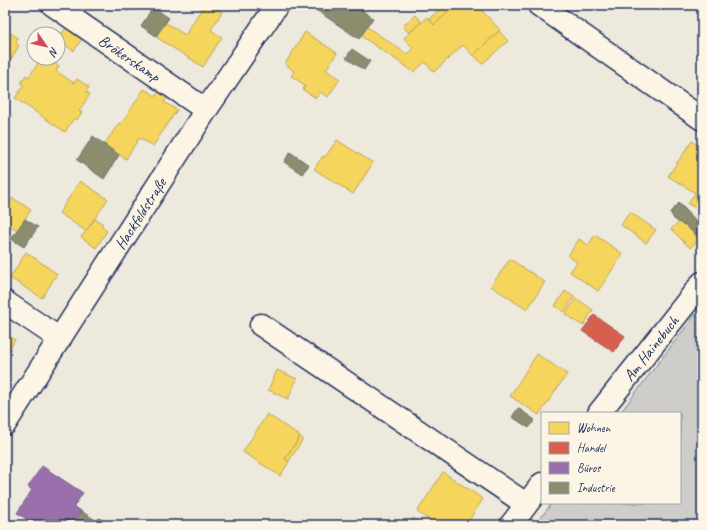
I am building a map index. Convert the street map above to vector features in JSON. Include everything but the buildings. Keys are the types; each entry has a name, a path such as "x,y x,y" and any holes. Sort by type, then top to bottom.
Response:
{"street":[{"name":"Brökerskamp","path":"53,5 206,110"},
{"name":"Hackfeldstraße","path":"5,424 206,110 276,5"},
{"path":"539,5 702,119"},
{"name":"Am Hainebuch","path":"600,412 702,283"},
{"path":"5,302 60,340"},
{"path":"261,325 526,504"},
{"path":"511,525 541,485"}],"shaded area":[{"path":"702,306 702,525 535,525 551,504 681,504 681,412 621,412"}]}
